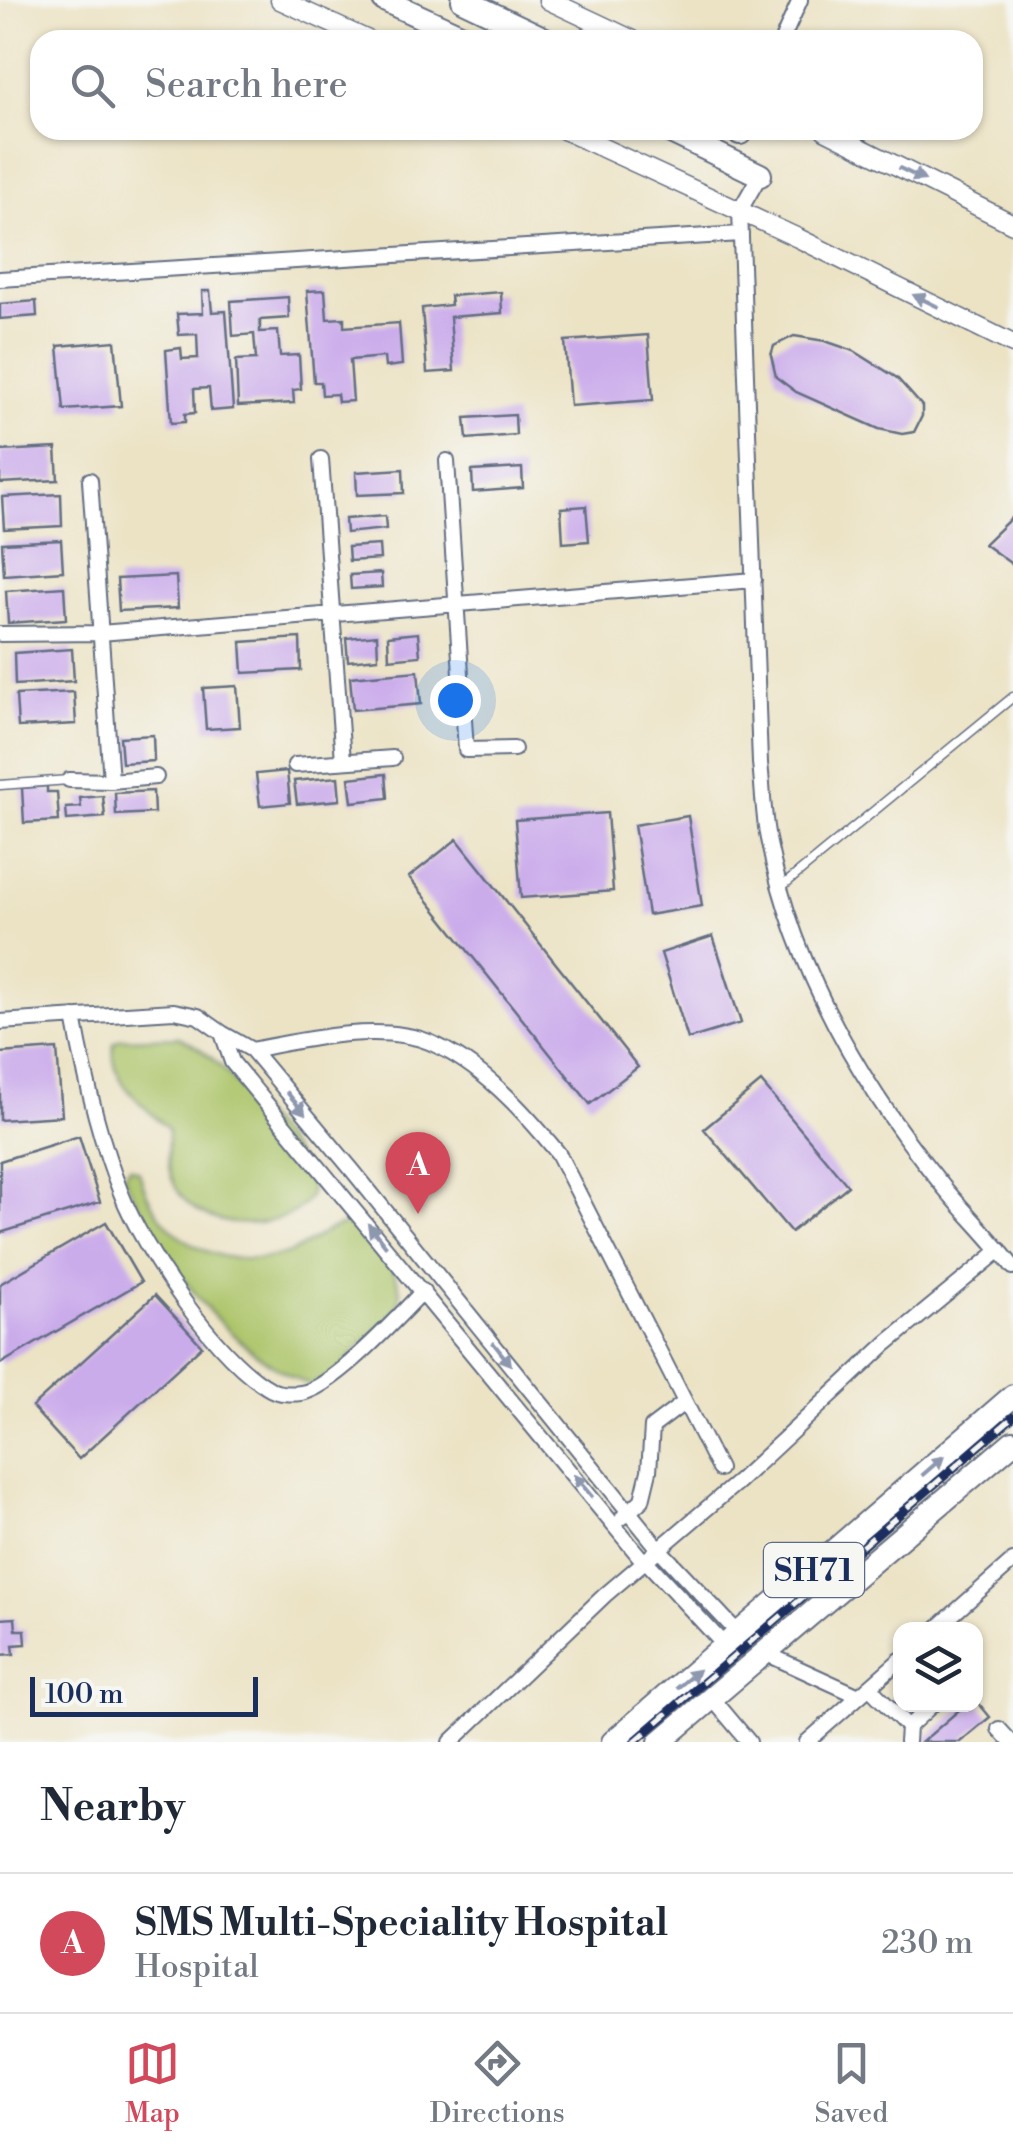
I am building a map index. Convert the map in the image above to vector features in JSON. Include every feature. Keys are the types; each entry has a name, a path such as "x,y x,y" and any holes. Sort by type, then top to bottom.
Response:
{"main road":[{"path":"384,0 449,30"},
{"path":"463,0 526,30"},
{"path":"688,140 760,174"},
{"name":"SH71","path":"613,1742 1013,1396"},
{"name":"SH71","path":"660,1742 1013,1442"}],"street":[{"path":"280,0 346,30"},
{"path":"548,0 612,30"},
{"path":"786,30 800,0"},
{"path":"586,140 740,210 1013,344"},
{"path":"844,140 1013,224"},
{"path":"760,174 740,210 760,763 767,837 803,955 855,1064 943,1187 1013,1266"},
{"path":"0,280 741,234"},
{"path":"321,459 343,762"},
{"path":"448,461 466,750 514,748"},
{"path":"90,480 111,782"},
{"path":"0,634 100,633 754,580"},
{"path":"295,764 393,758"},
{"path":"69,780 156,778"},
{"path":"0,1022 174,1011 198,1016 252,1050 733,1641"},
{"path":"74,1016 82,1063 121,1194 170,1283 237,1364 274,1392 305,1393 356,1357 423,1291"},
{"path":"222,1033 232,1062 645,1561 733,1641"},
{"path":"252,1050 302,1040 396,1035 428,1042 472,1067 531,1120 558,1154 719,1469"},
{"path":"339,1188 356,1174"},
{"path":"451,1742 886,1344 1000,1250"},
{"path":"616,1524 642,1500 652,1428 684,1402"},
{"path":"944,1622 1013,1562"},
{"path":"765,1653 864,1691 908,1734 926,1712"},
{"path":"808,1742 893,1666"},
{"path":"712,1698 750,1742"},
{"path":"999,1728 1011,1742"}],"lane":[{"path":"780,888 1013,697"},
{"path":"0,785 69,780"}],"green space":[{"path":"179,1037 225,1070 302,1165 310,1182 308,1198 295,1211 275,1220 250,1224 223,1221 199,1212 180,1194 169,1167 168,1129 129,1091 116,1069 114,1057 114,1043 121,1039"},
{"path":"130,1167 139,1171 147,1194 174,1231 212,1253 258,1259 283,1255 333,1228 353,1223 392,1269 400,1296 397,1309 355,1351 339,1374 309,1385 246,1346 197,1297 158,1239 123,1175"}],"building":[{"path":"325,290 327,319 344,318 344,327 399,323 402,365 385,367 384,357 350,360 353,401 338,402 337,394 322,395 321,382 314,382 307,291"},
{"path":"202,291 210,291 212,312 226,311 233,409 211,411 209,388 194,389 195,413 185,414 185,422 171,423 166,350 181,348 182,359 198,358 197,334 179,335 177,314 203,313"},
{"path":"501,292 502,313 450,317 454,371 427,373 422,308 451,305 450,296"},
{"path":"288,297 289,318 260,320 260,332 278,331 280,356 299,355 301,389 293,390 294,403 238,406 236,360 256,359 254,334 233,336 231,301"},
{"path":"36,301 37,316 0,319 0,304"},
{"path":"648,335 653,400 570,406 565,341"},
{"path":"794,336 854,351 897,378 922,406 914,432 902,434 879,429 796,392 776,377 771,355 774,346"},
{"path":"115,341 121,406 64,410 58,346"},
{"path":"515,415 516,435 467,439 465,418"},
{"path":"56,448 58,480 0,483 0,451"},
{"path":"522,468 523,488 473,492 472,471"},
{"path":"403,469 404,493 357,495 356,472"},
{"path":"61,494 62,526 4,529 2,497"},
{"path":"586,506 589,541 563,543 561,508"},
{"path":"385,516 386,529 346,533 345,519"},
{"path":"1013,516 1013,565 984,544"},
{"path":"61,540 63,571 4,575 2,543"},
{"path":"379,545 380,559 349,561 348,547"},
{"path":"381,573 382,587 351,589 350,575"},
{"path":"176,576 178,608 119,611 117,579"},
{"path":"64,587 66,619 8,623 6,591"},
{"path":"418,633 420,656 389,659 388,636"},
{"path":"377,635 378,658 348,661 346,638"},
{"path":"300,638 301,670 243,673 241,642"},
{"path":"72,649 74,681 15,685 14,653"},
{"path":"418,671 421,704 353,710 350,677"},
{"path":"237,686 240,727 206,729 203,688"},
{"path":"74,692 76,724 18,727 16,695"},
{"path":"153,735 154,761 122,763 120,737"},
{"path":"287,771 290,803 260,806 256,774"},
{"path":"386,774 388,798 352,802 349,778"},
{"path":"338,777 340,800 297,804 294,781"},
{"path":"47,786 47,792 57,792 59,821 24,823 22,788"},
{"path":"153,791 154,813 116,815 115,793"},
{"path":"103,796 105,817 67,820 66,808 81,807 80,798"},
{"path":"607,813 613,891 521,898 515,820"},
{"path":"688,816 702,906 648,915 634,825"},
{"path":"457,839 638,1067 590,1104 409,877"},
{"path":"713,936 741,1023 688,1039 661,953"},
{"path":"57,1049 62,1116 0,1120 0,1053"},
{"path":"761,1082 848,1186 791,1232 704,1129"},
{"path":"79,1136 100,1202 0,1233 0,1161"},
{"path":"106,1222 141,1282 0,1364 0,1284"},
{"path":"155,1295 202,1346 79,1459 32,1407"},
{"path":"15,1618 16,1630 25,1630 26,1644 13,1645 14,1654 0,1655 0,1619"},
{"path":"983,1708 990,1717 960,1742 922,1742 957,1712 983,1712"}],"railway":[{"path":"634,1742 1013,1417"}],"place":[{"name":"SMS Multi-Speciality Hospital","path":"418,1214"}]}
